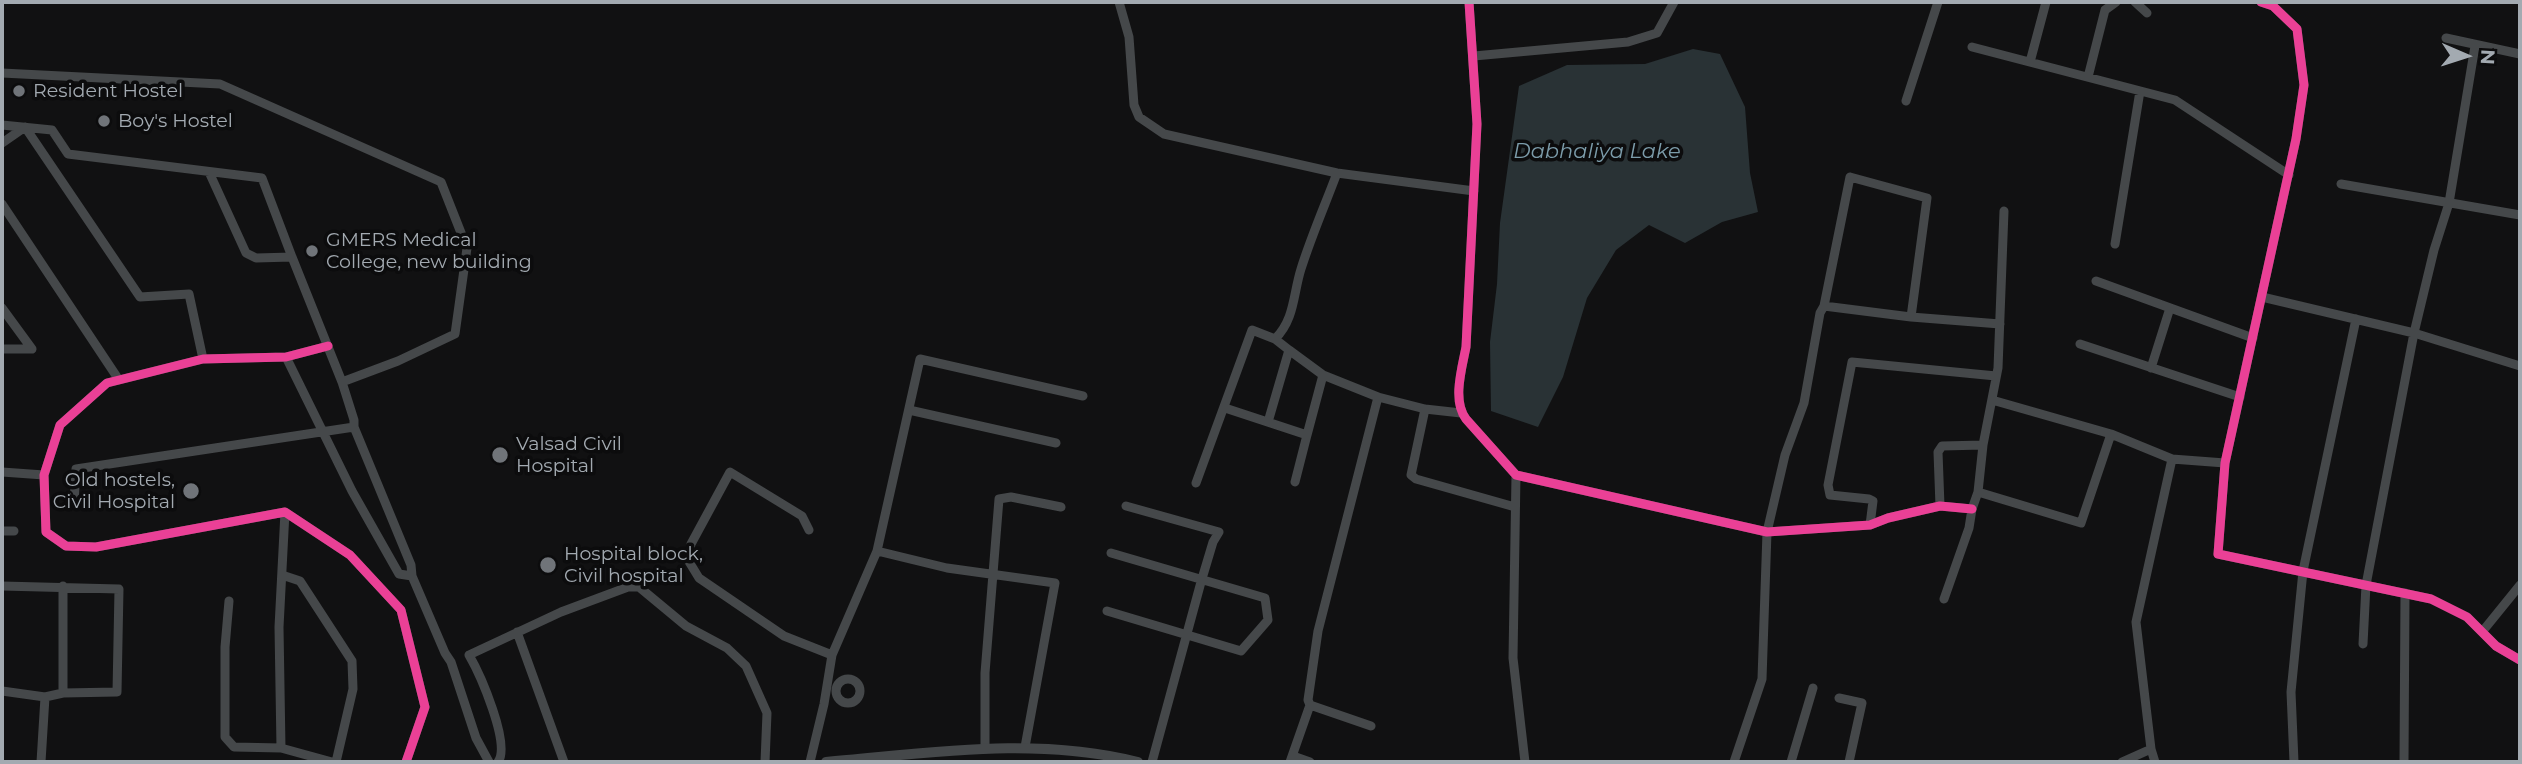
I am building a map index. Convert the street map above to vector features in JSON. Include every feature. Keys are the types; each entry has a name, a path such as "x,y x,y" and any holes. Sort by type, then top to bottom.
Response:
{"street":[{"path":"1119,2 1129,37 1134,105 1139,117 1164,134 1337,173 1474,191"},
{"path":"1469,2 1477,124 1466,347 1459,379 1461,414 1516,475 1768,532 1870,525 1940,506 1972,509"},
{"path":"1474,56 1628,42 1657,33 1674,2"},
{"path":"1906,101 1938,2"},
{"path":"2030,62 2046,2"},
{"path":"2088,77 2105,10 2116,2"},
{"path":"2135,2 2147,13"},
{"path":"2261,2 2273,6 2298,29 2304,85 2289,175 2225,463 2218,554 2431,599 2467,617 2496,646 2520,660"},
{"path":"2446,38 2520,54"},
{"path":"2363,644 2367,585 2414,332 2449,202 2475,46"},
{"path":"1972,47 2175,100 2289,175"},
{"path":"2,73 220,84 441,182 467,248 454,334 398,361 342,382"},
{"path":"2115,244 2140,91"},
{"path":"2,125 52,130 68,153 262,178 342,382 354,427 411,565 412,576 451,662 476,738 489,762"},
{"path":"2,143 25,127"},
{"path":"25,127 140,297 188,294 203,359"},
{"path":"209,172 246,253 256,258 292,257"},
{"path":"1275,339 1283,332 1293,310 1300,271 1337,173"},
{"path":"1734,762 1762,679 1768,532 1785,455 1804,403 1820,313 1824,306 1850,177 1927,198 1912,317"},
{"path":"2341,184 2520,215"},
{"path":"2,205 119,380"},
{"path":"1944,599 1969,528 1978,492 1983,445 1996,376 2004,211"},
{"path":"2096,281 2253,338"},
{"path":"2262,297 2414,332 2520,366"},
{"path":"1824,306 2000,324"},
{"path":"2,308 32,349 2,349"},
{"path":"2151,368 2171,309"},
{"path":"2294,762 2291,692 2303,571 2356,319"},
{"path":"1196,484 1252,330 1275,339 1323,375 1378,397 1425,409 1461,414"},
{"path":"2080,344 2240,397"},
{"path":"328,346 286,357 203,359 107,383 60,425 44,475 46,532 66,546 96,547 285,512 349,555 401,611 425,707 406,762"},
{"path":"1268,422 1289,350"},
{"path":"286,357 352,491 399,573 412,576"},
{"path":"810,762 832,655 877,551 920,359 1083,397"},
{"path":"1870,525 1873,501 1830,495 1828,485 1852,362 1996,376"},
{"path":"1295,482 1323,375"},
{"path":"1310,762 1292,759 1310,705 1308,700 1318,631 1378,397"},
{"path":"1992,400 2111,434 2172,459 2225,463"},
{"path":"1225,408 1307,435"},
{"path":"1425,409 1411,475 1416,479 1515,507"},
{"path":"909,410 1056,443"},
{"path":"74,503 76,469 354,427"},
{"path":"1978,492 2081,523 2111,434"},
{"path":"1940,506 1938,452 1942,446 1983,445"},
{"path":"2155,762 2151,749 2136,622 2172,459"},
{"path":"2,472 44,475"},
{"path":"809,530 802,516 730,472 691,544 688,560 699,579 784,636 832,655"},
{"path":"1516,475 1513,658 1525,762"},
{"path":"985,749 985,673 999,499 1011,497 1061,507"},
{"path":"1126,506 1219,532 1213,542 1202,578 1152,762"},
{"path":"281,748 279,627 285,512"},
{"path":"2,531 15,531"},
{"path":"877,551 947,568 1055,583 1024,747"},
{"path":"1107,611 1241,651 1268,620 1265,598 1111,553"},
{"path":"229,601 225,647 225,737 234,747 281,748 334,762 353,689 352,662 300,582 282,575"},
{"path":"2482,632 2520,585"},
{"path":"2,586 119,589 117,692 63,693 45,697 2,691"},
{"path":"63,693 64,586"},
{"path":"498,762 502,746 497,724 469,655 561,612 628,587 639,587 686,626 727,648 746,666 767,713 765,762"},
{"path":"2404,762 2405,593"},
{"path":"517,632 564,762"},
{"path":"1791,762 1813,688"},
{"path":"41,762 45,697"},
{"path":"1839,698 1862,703 1849,762"},
{"path":"1310,705 1371,726"},
{"path":"827,762 1024,747 1100,753 1138,762"},
{"path":"2122,762 2151,749"}],"water":[{"name":"Dabhaliya Lake","path":"1693,49 1720,54 1745,107 1750,173 1758,212 1722,222 1685,243 1649,225 1616,250 1587,298 1563,377 1538,427 1491,411 1490,342 1497,284 1500,223 1519,86 1567,65 1645,64"}],"cycle path":[{"path":"1469,2 1477,124 1466,347 1459,394 1466,419 1516,475 1767,532 1870,525 1940,506 1972,509"},
{"path":"2261,2 2273,6 2297,29 2304,85 2296,139 2225,463 2218,554 2431,599 2467,617 2496,646 2520,660"},
{"path":"328,346 286,357 203,359 107,383 60,425 44,475 46,532 66,546 96,547 285,512 350,555 401,610 425,707 406,762"}],"place":[{"name":"Resident Hostel","path":"19,91"},
{"name":"Boy's Hostel","path":"104,121"},
{"name":"GMERS Medical College, new building","path":"312,251"},
{"name":"Valsad Civil Hospital","path":"500,455"},
{"name":"Old hostels, Civil Hospital","path":"191,491"},
{"name":"Hospital block, Civil hospital","path":"548,565"}]}
